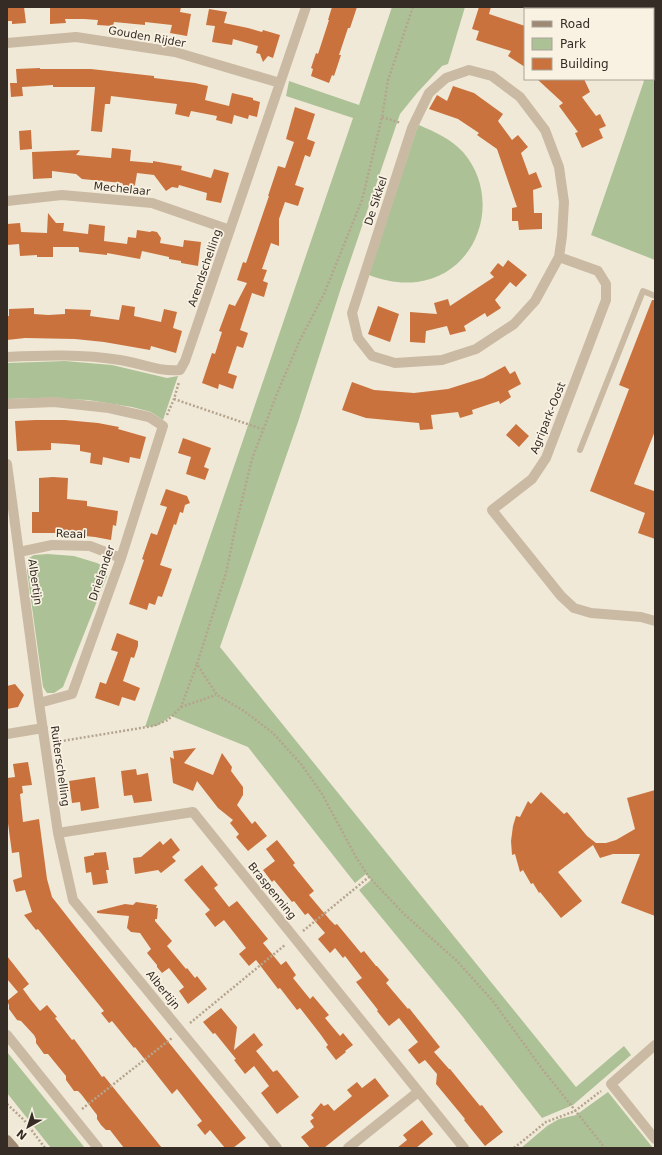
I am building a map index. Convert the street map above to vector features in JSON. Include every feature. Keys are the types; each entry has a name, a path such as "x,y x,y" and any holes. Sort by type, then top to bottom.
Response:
{"main road":[{"path":"7,1140 14,1148"}],"street":[{"name":"Arendschelling","path":"180,370 185,361 306,7"},
{"name":"Gouden Rijder","path":"7,43 76,37 175,52 280,83"},
{"name":"De Sikkel","path":"468,70 492,76 520,97 545,130 559,167 564,202 559,256 535,301 514,324 476,349 442,360 395,364 372,356 358,338 352,313 412,128 429,93 446,78 468,70"},
{"name":"Mechelaar","path":"7,201 62,195 152,203 230,230"},
{"name":"Agripark-Oost","path":"559,256 598,271 606,284 606,300 546,458 532,479 492,510 561,596 574,608 591,613 641,617 655,621"},
{"path":"7,357 46,355 86,357 120,360 169,371 180,370"},
{"path":"7,404 54,402 109,408 149,416 163,426"},
{"name":"Drielander","path":"39,703 72,694 120,558 163,426"},
{"name":"Albertijn","path":"7,464 39,703"},
{"name":"Reaal","path":"19,552 52,545 90,546 120,558"},
{"name":"Ruiterschelling","path":"39,703 58,833"},
{"path":"7,734 43,728"},
{"name":"Braspenning","path":"58,833 193,812 464,1148"},
{"name":"Albertijn","path":"58,833 73,900 277,1148"},
{"path":"7,1035 98,1148"},
{"path":"655,1045 611,1084 655,1139"},
{"path":"348,1148 418,1092"}],"lane":[{"path":"580,450 643,291 655,296"}],"path":[{"path":"45,744 153,726 168,720 181,707 197,664 226,573 252,459 278,391 300,340 324,294 362,200 382,117 388,80 413,7"},
{"path":"382,117 412,128"},
{"path":"163,426 174,399 181,376 180,370"},
{"path":"174,399 263,429"},
{"path":"197,664 216,695 244,711 273,733 301,764 322,794 356,857 369,877 404,914 456,960 492,1000 543,1070 605,1148"},
{"path":"181,707 216,695"},
{"path":"72,1116 181,1031 369,877"},
{"path":"514,1148 546,1122 575,1110 611,1084"},
{"path":"7,1104 24,1120 45,1148"}],"green space":[{"path":"392,7 465,7 448,64 442,66 400,114 341,288 298,422 220,647 576,1087 624,1046 631,1055 573,1105 542,1118 463,1017 359,890 371,880 366,874 355,883 248,747 171,716 157,726 145,727 353,118 286,96 289,81 359,105"},
{"path":"561,7 655,7 655,260 591,235 644,81 643,80 654,80 654,8"},
{"path":"419,125 437,133 463,152 475,170 481,191 482,211 478,231 469,249 456,265 438,276 417,282 393,282 369,275"},
{"path":"65,361 112,365 167,378 178,376 163,420 151,412 132,407 88,400 38,398 7,399 7,363"},
{"path":"48,554 74,556 97,563 105,567 107,576 63,687 54,693 47,693 43,687 27,571 29,558 34,555"},
{"path":"7,1052 85,1148 51,1148 7,1093"},
{"path":"608,1092 653,1148 521,1148 547,1126 559,1119 576,1115"}],"building":[{"path":"7,7 24,7 26,23 12,24 12,21 7,21"},
{"path":"50,7 181,7 180,12 191,14 187,36 170,33 172,25 145,22 145,25 114,22 113,26 97,25 98,20 65,19 66,23 50,24"},
{"path":"332,7 357,7 339,55 341,55 334,76 332,75 329,83 311,76 313,69 311,68 316,53 318,54"},
{"path":"479,7 491,7 489,14 524,26 524,66 508,56 511,51 476,40 479,31 472,29"},
{"path":"209,9 227,12 224,23 262,32 263,30 280,35 273,58 268,56 263,62 260,54 256,53 258,46 233,39 232,45 212,42 215,26 206,25"},
{"path":"16,69 91,69 154,76 154,78 208,86 205,100 229,106 232,93 253,98 253,100 260,102 257,117 249,115 248,119 234,115 232,124 216,120 217,116 191,111 189,117 175,114 177,104 111,96 110,104 105,104 102,132 91,131 95,87 53,87 53,85 22,87 23,96 11,97 10,83 17,83"},
{"path":"538,80 584,80 590,92 582,97 596,116 600,114 606,126 599,129 603,138 582,148 575,133 578,132 559,106 563,103"},
{"path":"453,86 474,93 503,114 498,121 512,140 518,135 528,147 521,153 529,175 536,172 542,187 533,190 534,213 542,213 542,229 519,230 518,221 512,221 512,208 517,207 497,149 477,135 479,133 458,119 429,109 437,95 447,101"},
{"path":"295,107 315,114 307,139 315,142 310,157 305,155 295,185 304,188 298,206 285,202 279,219 279,246 271,243 262,269 267,270 263,281 268,283 264,297 252,293 240,330 248,333 243,348 237,346 228,373 237,376 233,389 219,384 218,389 202,383 212,353 215,354 222,332 219,331 229,304 235,306 247,283 237,280 243,262 246,263 278,166 285,168 294,142 286,139"},
{"path":"31,130 32,149 20,150 19,131"},
{"path":"112,148 131,150 130,161 153,163 153,161 182,166 181,170 211,178 214,169 229,173 221,203 206,200 207,193 179,185 178,188 172,187 166,191 154,175 137,173 135,185 131,188 125,188 122,183 82,179 76,174 52,171 52,178 33,179 32,152 80,150 76,155 111,158"},
{"path":"48,213 56,223 64,223 63,231 88,234 89,224 105,226 104,241 127,244 128,237 136,238 137,230 157,232 161,238 160,243 183,247 184,240 201,242 198,266 181,263 181,261 169,259 169,257 142,251 140,259 107,253 107,255 79,252 78,247 53,247 53,257 37,257 37,255 20,256 19,244 7,245 7,224 20,223 21,232 47,233"},
{"path":"508,260 527,275 516,287 510,282 495,300 501,308 487,317 485,313 464,326 466,331 450,335 447,326 426,331 425,343 410,342 410,312 437,314 434,303 448,299 450,306 494,277 490,273 498,263 503,267"},
{"path":"652,300 655,300 655,431 634,484 654,491 655,490 655,539 638,533 645,513 590,491 629,389 619,385"},
{"path":"122,305 135,307 134,316 161,322 164,309 177,312 173,328 182,331 176,353 151,346 150,350 104,342 75,339 25,338 7,340 7,316 9,316 9,309 34,308 34,314 48,315 65,314 65,309 91,310 90,316 119,320"},
{"path":"378,306 399,314 390,342 368,334"},
{"path":"505,366 510,374 515,371 521,384 508,391 511,397 500,404 499,401 472,410 473,414 460,418 458,412 431,415 433,429 420,430 419,423 366,418 342,410 352,382 374,390 414,393 448,389 483,378"},
{"path":"65,420 98,423 119,427 118,429 146,437 140,459 130,457 129,463 103,457 102,465 90,463 91,453 80,451 80,445 51,443 51,450 17,451 15,421"},
{"path":"516,424 529,436 519,447 506,435"},
{"path":"183,438 211,448 204,467 209,469 205,480 186,474 191,457 178,453"},
{"path":"39,478 68,478 67,499 87,501 87,506 118,511 116,526 113,525 111,540 56,533 32,533 32,512 39,512"},
{"path":"166,489 187,496 190,503 185,505 183,513 180,512 176,525 174,524 160,565 172,569 162,597 158,596 155,605 149,603 147,610 129,604 144,560 142,559 151,533 157,535 167,507 160,505"},
{"path":"117,633 138,641 134,658 131,657 123,681 140,688 135,701 122,697 119,706 95,698 100,682 106,684 118,652 111,650"},
{"path":"15,684 24,695 18,707 7,709 7,686"},
{"path":"196,748 184,763 213,775 222,753 232,767 231,771 243,787 243,795 237,805 252,824 255,821 267,836 248,851 236,837 239,834 230,823 233,820 218,808 197,781 193,791 173,783 170,757 174,759 173,751"},
{"path":"28,762 32,785 22,786 23,793 20,794 23,822 39,819 47,879 52,897 246,1138 233,1148 225,1148 210,1130 205,1135 197,1125 202,1121 177,1089 172,1094 135,1047 134,1048 112,1021 109,1023 101,1013 104,1011 38,929 36,930 24,915 32,912 25,890 16,892 13,880 22,877 19,852 12,853 7,816 7,778 15,777 13,764"},
{"path":"136,769 137,775 148,773 152,801 134,803 132,795 124,796 121,771"},
{"path":"95,777 99,808 81,811 80,802 72,803 69,781"},
{"path":"655,790 655,916 621,903 640,854 613,854 600,858 593,845 558,872 582,901 561,918 540,892 539,893 533,883 531,884 523,870 520,872 515,854 512,855 511,841 516,816 520,817 528,801 531,804 541,792 564,814 567,812 587,836 596,843 606,843 616,840 635,829 627,798"},
{"path":"171,838 180,850 172,857 176,861 161,873 158,870 135,874 133,858 141,857 160,841 163,845"},
{"path":"277,840 295,863 293,865 314,891 309,895 330,920 335,925 337,924 361,953 364,951 389,980 386,983 408,1009 409,1008 440,1047 434,1052 480,1106 482,1105 503,1132 485,1146 436,1084 437,1074 425,1060 419,1064 408,1050 418,1042 399,1018 389,1026 356,982 362,978 345,956 343,958 335,948 330,953 318,939 325,933 308,913 305,915 294,901 292,902 274,880 272,882 263,870 275,861 266,849"},
{"path":"106,852 109,870 106,870 108,883 93,885 91,872 86,873 84,857 94,855 94,853"},
{"path":"202,865 218,885 214,888 229,907 237,901 268,939 263,943 281,965 286,961 296,975 293,978 310,999 313,996 329,1015 325,1018 340,1036 343,1033 353,1045 336,1060 326,1047 328,1045 300,1008 297,1010 280,988 278,989 256,960 249,966 239,954 246,948 224,920 215,927 205,914 210,910 184,880"},
{"path":"136,902 157,905 157,919 155,919 155,921 172,941 167,946 186,969 187,968 195,978 197,976 207,989 188,1004 179,991 184,987 169,968 162,973 147,953 151,949 140,933 131,932 127,928 129,916 97,913 97,911 125,904 133,905"},
{"path":"7,956 29,984 23,989 31,1000 40,1011 47,1005 72,1040 74,1039 102,1077 104,1076 162,1148 124,1148 110,1130 106,1130 101,1125 97,1119 97,1115 81,1094 78,1091 74,1091 66,1080 66,1076 48,1054 44,1054 36,1043 34,1035 21,1021 17,1020 9,1009 7,1001 18,992 7,979"},
{"path":"221,1008 237,1027 234,1050 254,1033 263,1045 256,1051 273,1072 277,1070 299,1097 277,1114 261,1093 269,1086 254,1066 245,1074 234,1060 236,1059 215,1033 213,1034 203,1022"},
{"path":"375,1078 389,1096 324,1148 310,1148 301,1137 314,1127 310,1121 314,1118 311,1115 321,1103 324,1106 328,1104 334,1111 352,1096 347,1090 357,1082 362,1088"},
{"path":"422,1120 433,1134 416,1148 397,1148 407,1140 403,1135"}]}
